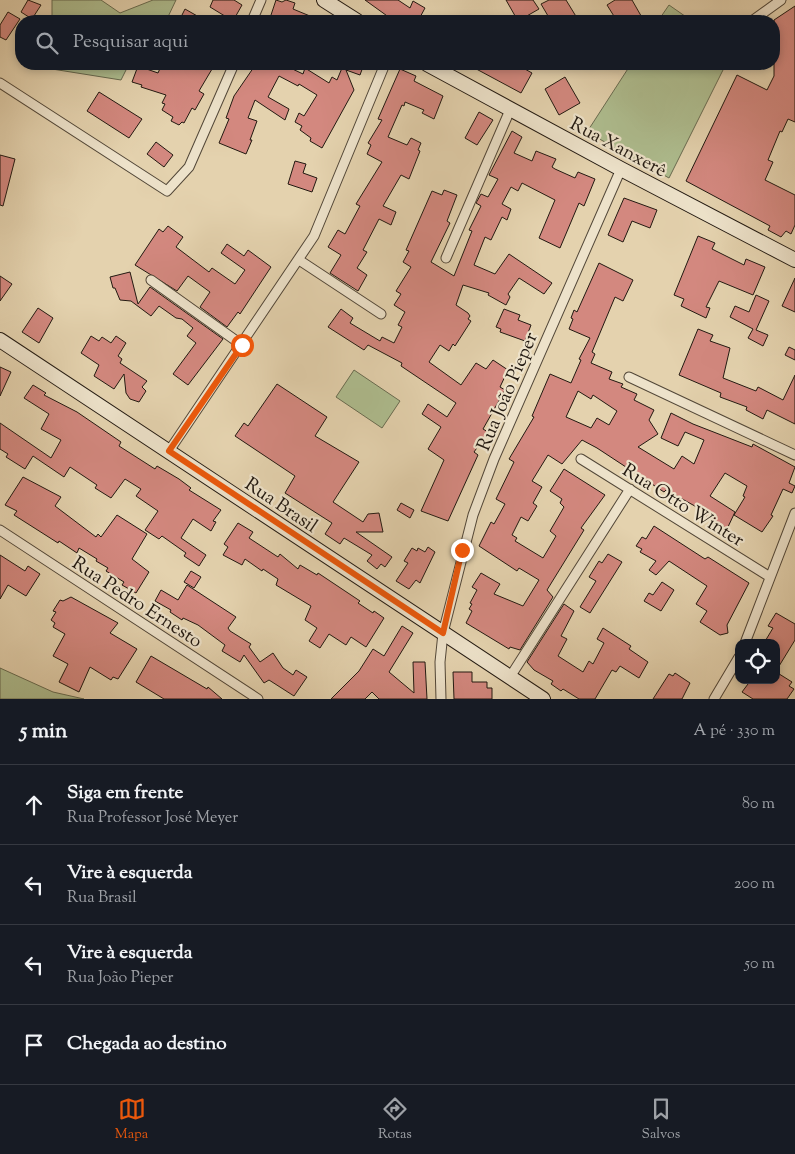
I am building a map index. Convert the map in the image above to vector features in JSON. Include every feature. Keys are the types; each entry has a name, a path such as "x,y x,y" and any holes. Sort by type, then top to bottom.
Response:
{"street":[{"path":"255,15 261,0"},
{"path":"324,0 347,15"},
{"path":"760,15 781,0"},
{"path":"0,83 167,192 189,167 231,70"},
{"path":"169,451 299,260 322,219 383,70"},
{"name":"Rua Xanxerê","path":"438,70 795,260"},
{"path":"446,258 510,110"},
{"name":"Rua João Pieper","path":"441,699 440,662 443,633 462,550 483,489 621,169"},
{"path":"299,260 381,314"},
{"path":"151,280 242,345"},
{"name":"Rua Brasil","path":"0,340 543,699"},
{"path":"628,377 795,455"},
{"name":"Rua Otto Winter","path":"581,459 770,577"},
{"path":"510,677 630,489"},
{"path":"747,639 795,513"},
{"name":"Rua Pedro Ernesto","path":"0,530 258,699"},
{"path":"716,698 735,664"}],"green space":[{"path":"52,0 101,0 120,13 153,0 176,0 169,15 52,15"},
{"path":"669,5 683,15 662,15"},
{"path":"58,70 126,70 121,80"},
{"path":"627,70 723,70 669,178 587,132"},
{"path":"354,370 400,401 382,428 336,397"},
{"path":"0,668 53,692 84,699 0,699"}],"building":[{"path":"28,0 41,5 35,15 26,15 21,12"},
{"path":"213,0 234,0 242,5 236,15 223,15 210,7"},
{"path":"276,0 282,2 286,0 295,3 293,9 308,15 271,15"},
{"path":"365,0 398,0 410,8 413,1 425,8 421,15 386,15"},
{"path":"506,0 533,0 539,9 528,15 515,15"},
{"path":"549,0 566,0 575,15 547,15 541,4"},
{"path":"615,0 632,0 641,15 613,15 607,5"},
{"path":"795,6 795,122 788,119 782,132 780,131 768,160 773,162 765,180 795,195 795,225 791,234 786,231 781,237 768,230 770,226 686,181 737,75 767,90 774,76 774,70 780,70 780,16"},
{"path":"185,9 196,15 182,15"},
{"path":"8,12 15,16 15,26 6,40 0,37 0,25"},
{"path":"136,70 149,70 158,73 159,70 211,70 199,91 204,94 195,110 192,108 184,123 182,122 179,125 171,121 173,117 162,110 165,104 162,103 166,95 132,82"},
{"path":"252,70 295,70 303,74 304,70 308,70 329,83 332,77 337,80 341,70 346,70 354,90 322,148 310,141 311,138 300,130 302,126 295,122 299,113 304,116 317,95 299,84 298,86 279,76 268,97 289,109 285,120 255,100 248,118 257,121 246,154 219,143 229,119 226,118 234,96"},
{"path":"346,70 362,70 360,75"},
{"path":"400,70 416,76 414,81 443,96 434,119 422,113 424,110 405,102 388,137 407,145 411,138 421,143 418,150 420,151 409,179 401,175 383,206 396,212 391,225 379,219 363,250 367,252 357,268 367,275 358,291 330,273 341,255 328,247 338,230 345,234 360,206 356,204 382,162 367,154 371,145 368,143 382,120 378,119"},
{"path":"478,70 527,70 532,73 521,93"},
{"path":"565,77 580,103 559,115 545,89"},
{"path":"99,92 142,119 129,138 87,111"},
{"path":"479,112 493,120 477,145 465,138"},
{"path":"512,131 522,137 514,153 532,161 536,151 556,159 552,167 555,169 575,178 578,172 595,179 584,206 579,203 560,248 539,238 555,200 522,183 518,191 511,187 502,204 511,209 507,220 502,217 491,240 485,237 474,265 495,274 509,254 552,283 544,294 519,278 508,294 510,297 506,305 488,295 489,293 463,285 456,305 468,313 470,316 468,319 471,321 455,346 453,344 449,351 440,345 429,362 461,385 476,363 486,369 493,360 508,370 500,387 505,390 483,429 488,432 474,452 478,455 448,521 421,511 444,460 428,449 441,427 422,414 428,404 447,417 456,403 401,366 402,363 368,345 364,350 328,327 341,309 353,318 350,323 380,341 382,337 394,343 402,327 398,325 405,312 394,305 401,294 396,291 411,267 403,262 409,251 406,250 432,191 442,195 444,190 457,195 447,221 450,223 431,262 454,276 472,231 469,230 481,206 476,203 481,194 488,197 498,179 489,175"},
{"path":"156,142 173,155 164,167 147,154"},
{"path":"0,155 15,159 3,206 0,205"},
{"path":"295,161 306,164 303,173 317,178 312,192 288,184"},
{"path":"624,198 657,210 650,228 632,221 623,242 608,235"},
{"path":"168,226 183,237 176,247 209,272 212,268 235,284 245,270 221,253 227,244 244,256 248,250 271,267 240,314 238,312 227,327 200,307 210,292 188,276 177,291 135,265 159,229 163,232"},
{"path":"698,236 715,243 712,249 744,265 746,259 765,267 753,295 719,281 706,307 710,308 706,318 681,306 684,299 674,295"},
{"path":"599,263 633,280 623,301 615,297 592,352 595,354 591,363 612,372 609,379 623,384 621,387 637,394 634,400 654,410 649,420 658,434 638,447 674,469 682,456 694,464 704,440 685,432 678,446 661,438 671,413 693,424 752,447 753,444 795,467 789,483 795,486 792,493 783,489 771,515 773,516 762,532 734,515 745,497 743,496 747,486 725,473 710,496 735,512 727,529 700,512 702,510 666,490 664,492 582,440 562,464 548,455 532,481 542,487 533,503 537,506 528,521 521,517 512,535 517,538 515,541 543,558 556,536 550,531 564,507 560,503 562,499 550,491 564,469 605,495 581,528 584,530 547,590 553,597 520,650 510,647 509,649 466,623 472,611 469,609 472,604 470,603 477,590 472,587 481,573 500,584 494,594 523,606 539,580 519,568 517,571 479,546 491,522 494,524 505,504 496,499 514,462 509,459 534,417 532,416 550,374 571,383 581,360 579,359 590,338 569,329 574,310 577,312","holes":["578,391 591,399 593,395 617,411 609,425 597,418 591,428 566,417"]},
{"path":"130,272 138,304 150,287 223,339 188,385 173,374 196,343 187,336 193,328 182,319 176,318 159,306 151,316 131,301 120,300 115,288 113,288 110,277"},
{"path":"0,276 12,284 0,301"},
{"path":"795,278 795,312 782,306"},
{"path":"756,295 769,301 756,330 768,335 763,346 748,338 753,329 730,317 735,306 749,312"},
{"path":"38,308 53,318 39,343 22,332"},
{"path":"504,309 520,315 518,320 531,325 525,341 500,332 501,329 496,327"},
{"path":"698,329 713,335 710,341 730,348 723,378 756,391 758,387 783,400 795,375 795,424 767,410 763,419 746,410 747,407 720,397 721,393 679,375"},
{"path":"91,336 99,341 102,337 111,343 116,336 126,343 118,356 122,359 120,363 147,381 142,387 146,391 139,402 130,399 126,393 124,374 114,389 94,376 99,365 81,353"},
{"path":"789,347 795,350 795,360 785,355"},
{"path":"0,367 11,372 0,396"},
{"path":"277,384 327,417 315,436 359,462 333,502 363,522 368,514 379,513 383,532 356,532 392,557 385,567 381,564 377,569 367,561 372,555 344,538 340,544 325,534 332,523 285,493 295,476 235,436 244,423 248,426"},
{"path":"33,385 46,393 44,395 77,412 121,442 119,446 155,469 157,466 179,479 191,488 189,490 221,510 213,521 216,522 211,531 193,519 181,538 206,555 199,566 184,556 186,553 162,536 159,539 145,530 158,511 136,496 141,489 125,479 111,498 95,488 97,485 70,467 64,477 33,456 25,469 6,457 8,454 0,449 0,423 51,458 61,440 41,429 49,414 24,398"},
{"path":"23,477 61,497 55,506 96,537 98,534 101,537 117,515 147,534 132,559 149,572 136,593 122,585 124,582 106,571 108,568 96,561 97,559 79,548 77,553 59,541 58,543 14,515 17,511 5,505"},
{"path":"401,503 414,510 410,518 397,510"},
{"path":"238,523 253,532 249,538 278,557 280,554 298,569 300,565 317,575 318,573 360,601 358,603 384,618 366,647 351,637 346,645 329,634 320,648 309,641 317,628 305,620 311,606 276,585 278,579 263,569 262,571 245,559 242,565 223,555 228,547 224,544"},
{"path":"654,526 705,559 708,557 749,583 727,625 728,633 720,635 700,622 707,611 696,604 707,586 669,561 656,575 649,570 656,561 640,552 642,549 636,546 642,537 646,539"},
{"path":"428,547 435,552 420,583 416,580 409,589 396,581 408,563 404,561 412,548 417,551 418,548 425,552"},
{"path":"608,554 622,562 590,613 580,607 596,581 589,577 599,561 602,563"},
{"path":"0,555 25,571 28,566 40,574 26,596 8,585 0,599"},
{"path":"191,571 201,577 194,588 184,582"},
{"path":"662,582 674,590 661,611 644,601 649,593 653,595"},
{"path":"187,585 236,617 228,628 251,644 249,647 260,662 273,653 283,668 293,675 296,670 307,677 294,696 269,680 264,683 244,655 240,662 222,651 225,645 198,625 183,618 182,620 170,612 171,610 155,601 161,590 178,600"},
{"path":"71,597 118,623 110,633 137,649 118,679 113,677 111,680 90,667 79,692 59,682 68,664 53,656 65,634 53,627 55,623 51,620 56,612 53,611 60,600 63,601"},
{"path":"564,604 574,611 561,636 567,639 558,656 583,672 589,661 593,664 604,643 597,639 603,628 631,646 629,649 648,662 639,678 620,666 616,672 612,670 595,699 579,699 563,689 561,691 551,684 553,681 534,670 527,662"},
{"path":"776,613 795,624 795,640 780,664 780,639 766,639 773,628 768,626"},
{"path":"402,626 413,633 389,672 414,693 413,662 425,662 427,699 379,699 372,692 365,699 331,699 359,671 373,649 384,656"},
{"path":"151,656 207,689 208,687 222,699 164,699 136,682"},
{"path":"453,672 472,672 472,682 487,682 487,688 492,688 492,699 454,699"},
{"path":"675,673 690,683 682,699 653,699 669,674 673,676"},
{"path":"780,674 792,682 789,686 794,689 787,699 753,699 742,692 748,684 780,684"}],"route":[{"path":"242,345 169,451 443,633 462,550"}]}
